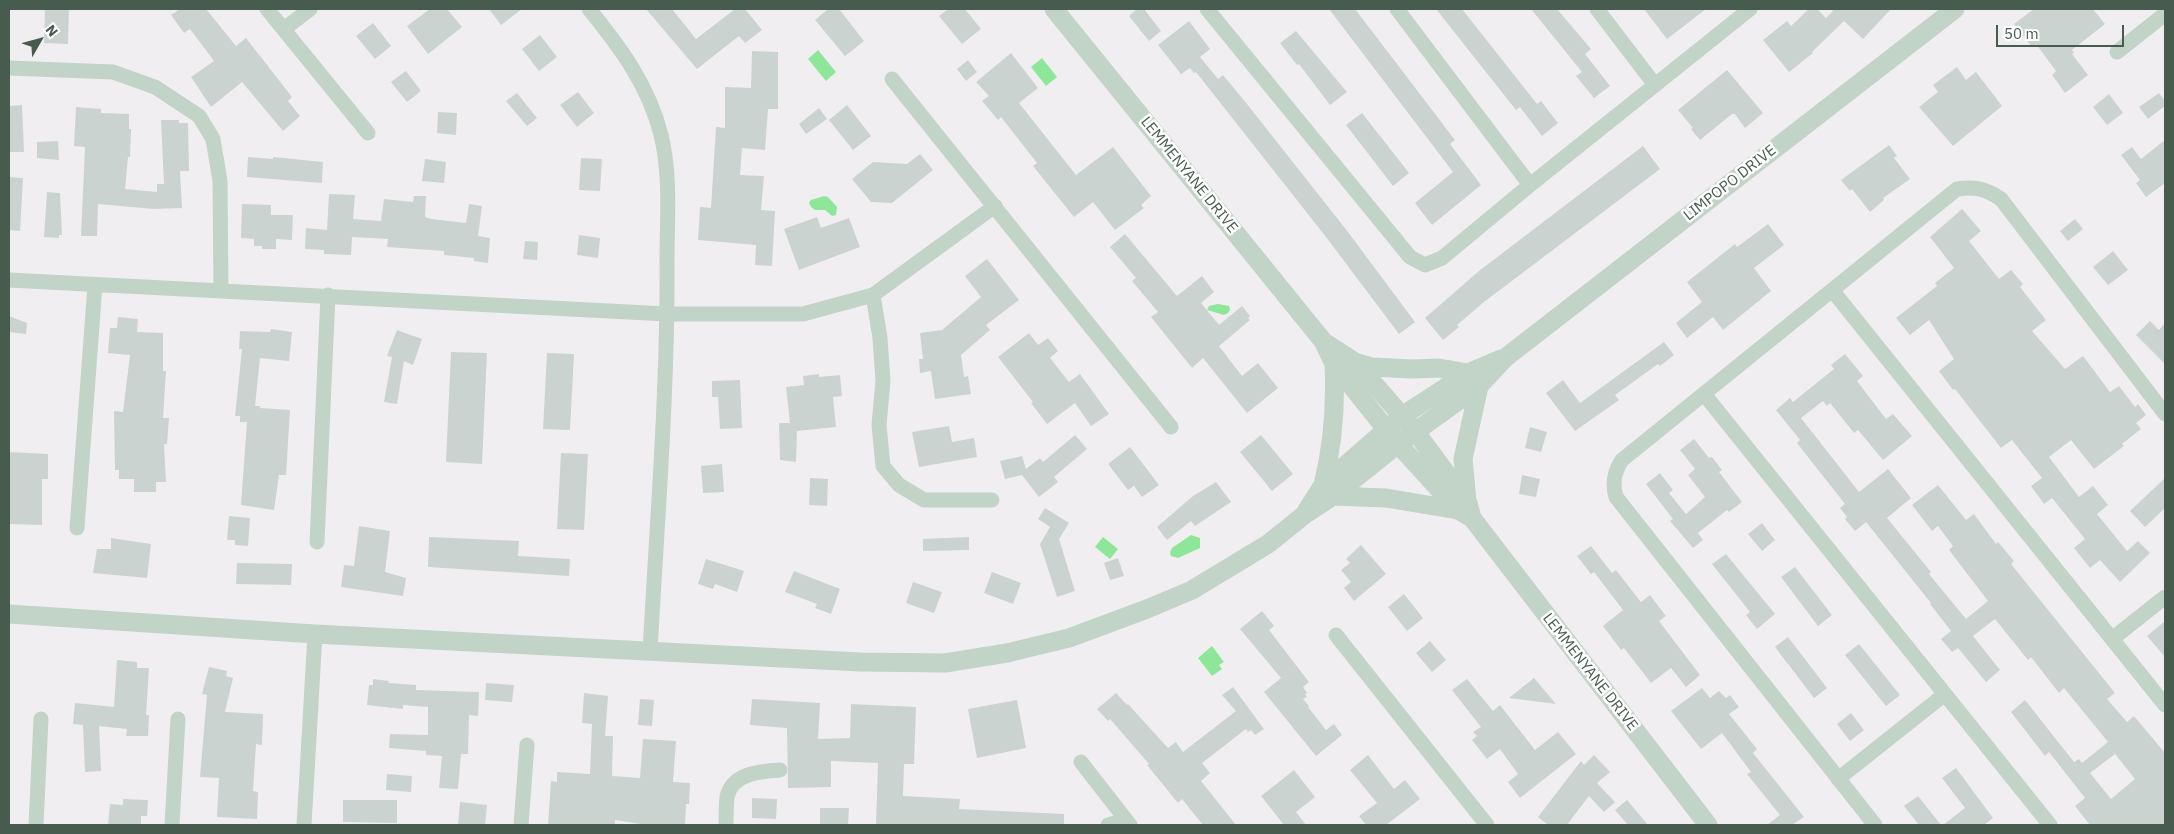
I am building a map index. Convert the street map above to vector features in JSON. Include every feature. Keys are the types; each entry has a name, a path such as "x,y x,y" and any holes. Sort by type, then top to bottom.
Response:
{"street":[{"path":"267,9 368,133"},
{"path":"284,30 310,9"},
{"path":"589,9 620,47 646,89 662,136 666,177 668,314 650,652"},
{"name":"LEMMENYANE DRIVE","path":"1054,9 1323,341"},
{"path":"1207,9 1410,256 1417,262 1425,265 1442,258 1750,9"},
{"path":"1397,9 1530,185"},
{"path":"1597,9 1655,84"},
{"name":"LIMPOPO DRIVE","path":"1328,491 1386,429 1402,416 1473,379 1505,358 1955,9"},
{"path":"2117,52 2165,14"},
{"path":"9,68 113,72 155,87 199,116 212,139 220,181 221,291"},
{"path":"892,79 1171,427"},
{"path":"1875,825 1616,497 1613,487 1614,477 1622,460 1957,189 1968,187 1980,188 1991,192 2001,200 2165,414"},
{"path":"9,280 668,314 803,314 873,295 994,206"},
{"path":"77,528 96,285"},
{"path":"1832,290 2165,705"},
{"path":"873,295 883,381 879,426 883,466 899,485 924,500 992,500"},
{"path":"317,542 328,296"},
{"path":"1323,341 1356,362 1372,367 1439,368 1473,379 1463,459 1466,511"},
{"path":"1323,341 1334,364 1398,444 1466,511"},
{"path":"1356,362 1416,431 1466,511"},
{"path":"9,614 315,634 860,662 945,663 1007,653 1069,638 1192,590 1268,544 1304,515 1328,491 1336,398 1334,364"},
{"name":"LIMPOPO DRIVE","path":"1328,491 1416,431 1473,379"},
{"path":"1704,394 2050,825"},
{"path":"1328,491 1466,511"},
{"name":"LEMMENYANE DRIVE","path":"1466,511 1708,825"},
{"path":"2112,639 2165,597"},
{"path":"304,825 315,634"},
{"path":"1336,635 1487,825"},
{"path":"1838,779 1945,694"},
{"path":"36,825 41,719"},
{"path":"172,825 178,719"},
{"path":"521,825 527,746"},
{"path":"1081,762 1128,822 1108,825"},
{"path":"726,825 728,795 740,780 757,771 780,770"}],"shaded area":[{"path":"818,50 836,72 826,81 808,59"},
{"path":"1042,58 1057,77 1046,86 1031,67"},
{"path":"824,196 828,197 837,207 836,215 832,216 825,210 815,210 811,207 809,203 811,200"},
{"path":"1218,304 1229,306 1230,310 1228,313 1224,315 1207,310 1209,306"},
{"path":"1191,535 1200,538 1200,548 1178,558 1171,556 1172,548"},
{"path":"1103,537 1118,549 1110,559 1095,547"},
{"path":"1212,646 1224,662 1219,665 1222,669 1212,676 1198,658"}],"building":[{"path":"45,9 69,9 68,44 44,43"},
{"path":"180,9 206,9 236,46 246,38 292,97 288,101 300,116 283,131 242,82 211,107 191,77 214,61 190,29 184,33 171,15"},
{"path":"430,9 447,9 462,27 428,54 407,26"},
{"path":"489,9 522,9 501,25"},
{"path":"646,9 672,9 696,39 735,9 745,9 762,30 745,43 739,36 697,69"},
{"path":"828,9 839,9 864,41 845,56 815,20"},
{"path":"948,9 965,9 981,29 962,44 939,16"},
{"path":"1137,9 1144,9 1161,31 1149,41 1129,16"},
{"path":"1329,9 1355,9 1455,140 1450,144 1481,185 1432,225 1415,203 1453,172"},
{"path":"1436,9 1462,9 1537,104 1541,101 1558,123 1542,136 1520,107 1516,110"},
{"path":"1531,9 1557,9 1591,49 1585,54 1610,86 1594,98 1576,76 1582,72"},
{"path":"1644,9 1706,9 1667,39"},
{"path":"1809,9 1817,9 1826,18 1833,11 1831,9 1891,9 1863,39 1844,21 1813,53 1789,72 1763,40 1787,21 1791,26"},
{"path":"2034,9 2093,9 2105,24 2072,50 2074,53 2072,54 2088,75 2065,93 2052,75 2056,71 2036,44 2032,47 2014,24"},
{"path":"1189,21 1210,49 1200,57 1218,79 1223,75 1247,104 1348,232 1415,322 1399,334 1326,237 1196,72 1194,73 1190,68 1181,74 1158,45"},
{"path":"373,23 391,46 375,59 356,36"},
{"path":"1296,31 1347,92 1330,105 1299,64 1297,65 1280,43"},
{"path":"540,35 557,57 539,71 522,49"},
{"path":"752,51 778,52 778,109 768,109 765,150 742,148 740,175 764,176 761,210 775,211 772,266 755,265 756,245 698,240 700,207 711,208 716,127 725,128 725,87 751,88"},
{"path":"1011,53 1038,88 1019,103 1076,175 1113,147 1151,196 1141,205 1144,208 1115,230 1093,202 1074,217 1033,166 1037,163 1001,117 998,120 982,101 989,96 976,82"},
{"path":"968,60 977,72 966,81 957,69"},
{"path":"1957,67 1966,80 1976,72 2002,106 1953,146 1919,107 1938,92 1933,85"},
{"path":"1727,70 1763,113 1745,128 1735,114 1732,114 1700,140 1678,110"},
{"path":"406,71 421,91 407,102 391,82"},
{"path":"578,92 594,113 577,127 560,105"},
{"path":"517,93 537,118 527,126 506,101"},
{"path":"2159,93 2165,101 2165,106 2148,119 2139,107"},
{"path":"2109,94 2123,113 2107,125 2093,107"},
{"path":"22,105 24,152 9,152 9,106"},
{"path":"847,105 871,136 853,150 829,120"},
{"path":"76,107 101,109 101,113 129,114 129,129 131,129 130,157 128,157 125,189 157,192 157,184 164,184 161,120 179,120 179,123 188,123 189,171 180,171 182,208 154,209 98,204 97,236 81,236 85,147 74,146"},
{"path":"819,108 827,119 806,134 799,124"},
{"path":"438,112 457,113 456,135 437,133"},
{"path":"1362,113 1409,173 1393,186 1346,125"},
{"path":"2165,140 2165,183 2146,197 2136,183 2140,180 2121,155 2132,147 2141,159"},
{"path":"58,141 59,160 37,158 37,142"},
{"path":"1889,145 1897,156 1894,158 1910,179 1883,198 1884,200 1870,212 1852,189 1850,191 1841,180"},
{"path":"1643,146 1660,169 1484,302 1443,340 1425,318 1479,271"},
{"path":"920,154 933,170 892,203 871,202 852,179 873,162 907,164"},
{"path":"248,157 273,159 273,157 323,162 322,183 247,177"},
{"path":"581,158 602,159 600,191 579,190"},
{"path":"425,159 446,162 444,183 422,181"},
{"path":"9,177 23,178 20,231 9,230"},
{"path":"47,192 60,193 62,235 59,235 59,238 44,237"},
{"path":"329,194 355,195 353,219 381,221 384,199 413,202 414,196 426,196 425,217 466,223 469,204 482,206 478,236 490,238 488,263 474,261 474,258 444,255 444,251 387,247 388,239 352,237 351,255 324,254 324,250 305,249 306,228 327,230"},
{"path":"242,204 271,205 271,215 293,215 292,240 276,239 276,249 262,249 262,246 254,246 254,239 241,238"},
{"path":"1962,209 1981,231 1969,241 1999,279 2011,270 2023,284 2020,287 2046,320 2032,331 2065,369 2083,356 2110,392 2119,386 2135,407 2138,404 2146,415 2136,423 2141,429 2122,444 2124,446 2094,469 2071,440 2049,457 2079,497 2093,486 2108,505 2097,514 2127,551 2138,541 2150,553 2120,582 2100,560 2090,568 2074,548 2085,539 2052,498 2044,504 2031,486 2042,478 2012,440 2001,448 1939,371 1954,359 1929,320 1910,335 1896,318 1937,286 1935,283 1954,268 1930,237"},
{"path":"817,217 821,228 849,218 860,247 799,270 784,229"},
{"path":"2075,219 2083,229 2068,241 2060,231"},
{"path":"1768,224 1784,245 1754,268 1771,291 1723,330 1713,317 1687,338 1676,323 1702,302 1687,282 1735,244 1737,247"},
{"path":"1125,234 1177,296 1202,276 1214,292 1201,303 1219,325 1242,306 1250,316 1248,318 1250,320 1219,346 1242,376 1258,363 1278,388 1247,413 1203,358 1192,368 1151,317 1158,312 1132,281 1136,278 1110,247"},
{"path":"579,235 600,238 598,258 577,255"},
{"path":"525,241 538,242 537,260 523,259"},
{"path":"2113,251 2128,270 2108,285 2093,267"},
{"path":"987,259 1019,300 986,325 990,330 961,355 964,377 968,376 971,394 935,399 931,371 920,373 919,359 923,359 920,333 942,330 981,297 965,276"},
{"path":"9,316 27,323 26,334 9,332"},
{"path":"118,317 138,319 137,332 163,333 163,371 166,371 163,418 169,418 167,444 164,444 166,482 156,482 156,492 134,492 134,479 119,479 119,470 115,470 114,411 123,412 130,355 108,353 110,328 117,328"},
{"path":"2150,321 2159,330 2165,323 2165,364 2136,335"},
{"path":"271,329 292,332 289,361 260,358 255,406 290,410 286,475 279,475 274,510 241,505 247,422 240,422 240,416 235,416 242,349 239,349 240,331 270,332"},
{"path":"397,330 422,339 413,365 404,361 397,404 384,402 392,357 387,356"},
{"path":"1029,333 1038,345 1048,338 1058,351 1050,358 1069,382 1080,374 1109,414 1091,426 1075,403 1047,424 1031,403 1033,402 998,357"},
{"path":"1664,342 1674,355 1660,366 1658,364 1615,395 1619,400 1575,431 1546,393 1563,380 1580,403"},
{"path":"451,352 487,353 482,464 446,462"},
{"path":"547,353 574,354 570,430 543,429"},
{"path":"1845,354 1863,376 1857,381 1886,419 1893,414 1912,436 1883,460 1858,430 1854,433 1830,403 1827,406 1823,401 1801,418 1859,492 1888,469 1911,498 1887,518 1966,619 1988,601 1949,550 1953,546 1938,526 1932,531 1912,505 1938,485 1966,520 1974,514 1996,544 1998,542 2014,561 2011,564 2115,693 2107,699 2127,722 2134,716 2165,753 2165,825 2090,825 2075,806 2085,798 2049,752 2045,756 2011,712 2025,700 2074,762 2079,759 2082,763 2108,742 2064,688 2059,693 2031,657 2028,660 1995,619 1973,636 2000,670 1986,682 1958,648 1952,652 1941,639 1951,631 1866,522 1855,531 1845,519 1847,517 1840,508 1845,504 1797,443 1800,440 1776,410 1790,398 1793,402 1834,369 1831,365","holes":["2115,754 2135,779 2111,799 2090,773"]},
{"path":"819,374 819,377 840,375 842,396 833,397 836,427 797,431 796,462 780,460 779,423 790,423 786,387 804,385 803,376"},
{"path":"740,380 742,428 720,429 718,397 712,397 712,381"},
{"path":"949,426 952,442 974,438 977,457 919,467 912,432"},
{"path":"1530,427 1547,432 1541,452 1525,448"},
{"path":"1075,435 1087,449 1054,477 1058,482 1039,497 1022,475 1005,479 1000,461 1022,456 1026,469 1040,458 1043,462"},
{"path":"1261,435 1293,474 1272,491 1240,452"},
{"path":"1694,439 1709,458 1712,457 1722,470 1719,472 1742,502 1729,512 1727,510 1698,533 1703,540 1693,548 1670,521 1673,519 1646,484 1660,473 1673,490 1669,493 1686,514 1705,497 1688,475 1695,469 1680,450"},
{"path":"1130,447 1159,485 1142,497 1134,486 1128,490 1108,464"},
{"path":"9,452 48,454 48,479 42,479 42,525 9,524"},
{"path":"561,453 588,454 584,530 557,529"},
{"path":"722,464 724,492 703,493 701,466"},
{"path":"1522,475 1540,479 1536,497 1519,494"},
{"path":"810,478 828,479 827,506 809,505"},
{"path":"2165,478 2165,508 2145,527 2130,511"},
{"path":"1216,482 1231,502 1195,526 1191,521 1167,540 1157,527 1193,496"},
{"path":"1045,508 1069,523 1059,539 1075,591 1057,597 1040,544 1050,527 1038,519"},
{"path":"229,516 250,518 248,546 235,545 235,540 227,540"},
{"path":"1762,523 1775,540 1762,551 1748,534"},
{"path":"359,526 390,531 385,572 406,578 403,596 341,587 344,565 354,566"},
{"path":"429,537 519,541 518,556 570,559 569,576 428,567"},
{"path":"969,537 969,550 923,551 923,539"},
{"path":"111,538 151,544 147,578 93,573 97,549 111,549"},
{"path":"1361,545 1386,574 1354,601 1344,588 1351,582 1341,570 1350,563 1346,559"},
{"path":"1591,546 1612,573 1616,570 1641,602 1650,595 1666,616 1659,621 1700,675 1686,687 1671,668 1651,683 1624,648 1621,650 1603,626 1623,610 1594,572 1591,574 1577,556"},
{"path":"1726,554 1775,614 1757,629 1746,615 1750,612 1712,564"},
{"path":"1118,558 1124,576 1110,580 1104,563"},
{"path":"706,559 744,571 737,592 715,584 713,589 698,584"},
{"path":"237,563 292,564 291,585 236,584"},
{"path":"1795,567 1832,615 1818,626 1781,577"},
{"path":"794,571 840,589 831,614 815,608 817,604 785,592"},
{"path":"992,572 1021,583 1013,604 984,593"},
{"path":"913,582 942,592 934,613 906,603"},
{"path":"1404,594 1423,618 1407,631 1388,607"},
{"path":"1262,611 1274,626 1269,630 1309,682 1303,687 1307,697 1303,699 1308,707 1326,730 1334,724 1342,735 1316,756 1264,692 1281,678 1240,629"},
{"path":"2165,621 2165,657 2147,636"},
{"path":"1788,637 1827,688 1814,698 1775,647"},
{"path":"1430,641 1446,660 1432,672 1416,653"},
{"path":"1859,644 1900,695 1886,706 1845,655"},
{"path":"117,660 137,662 137,668 149,668 146,715 149,715 148,736 126,736 127,729 99,726 101,771 85,772 83,725 73,724 75,703 114,707"},
{"path":"209,667 227,671 226,676 233,678 225,712 263,714 262,745 256,744 253,791 258,792 257,819 217,817 219,778 200,777 207,695 202,694"},
{"path":"1534,678 1556,704 1509,698"},
{"path":"373,679 389,681 388,683 416,685 416,690 479,692 478,716 469,715 468,754 461,754 458,789 439,788 442,756 426,755 426,751 389,748 390,734 428,735 428,707 403,705 403,709 367,705 369,685 373,685"},
{"path":"1467,679 1493,711 1500,705 1535,750 1558,732 1576,754 1520,798 1508,782 1518,774 1500,749 1487,759 1472,740 1477,736 1473,732 1481,727 1452,690"},
{"path":"486,683 514,685 512,702 485,700"},
{"path":"1233,687 1264,729 1255,735 1251,730 1248,732 1246,729 1202,763 1210,773 1201,781 1236,825 1203,825 1182,799 1178,803 1147,765 1149,764 1110,719 1108,721 1097,709 1116,693 1168,748 1176,742 1183,752 1236,711 1222,695"},
{"path":"1702,688 1710,698 1719,691 1726,698 1730,695 1739,707 1729,714 1757,749 1753,753 1804,817 1792,825 1767,825 1780,815 1747,774 1751,772 1722,733 1701,749 1671,711"},
{"path":"584,693 608,696 605,736 613,736 612,776 640,778 643,739 676,741 673,782 690,783 685,825 647,825 615,820 615,825 548,825 551,781 557,782 557,772 590,774 592,724 582,723"},
{"path":"640,699 654,700 652,726 638,725"},
{"path":"752,699 820,703 818,739 850,738 851,704 916,707 914,764 904,764 903,796 960,799 959,809 1064,814 1064,825 876,825 878,763 831,761 831,787 788,788 787,728 750,725"},
{"path":"1017,700 1026,748 977,758 968,709"},
{"path":"1851,713 1864,730 1850,741 1837,724"},
{"path":"1368,755 1394,789 1405,780 1420,799 1386,825 1366,825 1359,816 1377,803 1350,770"},
{"path":"1594,755 1610,772 1597,783 1615,802 1604,812 1589,796 1567,825 1548,825 1538,817 1581,761 1584,765"},
{"path":"1956,768 1993,818 1984,825 1943,825 1965,808 1942,778"},
{"path":"1294,770 1315,797 1296,812 1306,825 1284,825 1261,796"},
{"path":"387,774 412,776 411,792 386,790"},
{"path":"1918,796 1941,825 1919,825 1904,806"},
{"path":"752,798 777,799 776,819 752,818"},
{"path":"123,799 148,800 147,816 141,816 141,825 108,825 110,804 123,805"},
{"path":"343,800 397,800 397,823 343,822"},
{"path":"1627,800 1648,825 1628,825 1615,810"},
{"path":"460,802 487,805 485,825 458,825"},
{"path":"820,808 849,808 848,825 820,825"}]}
